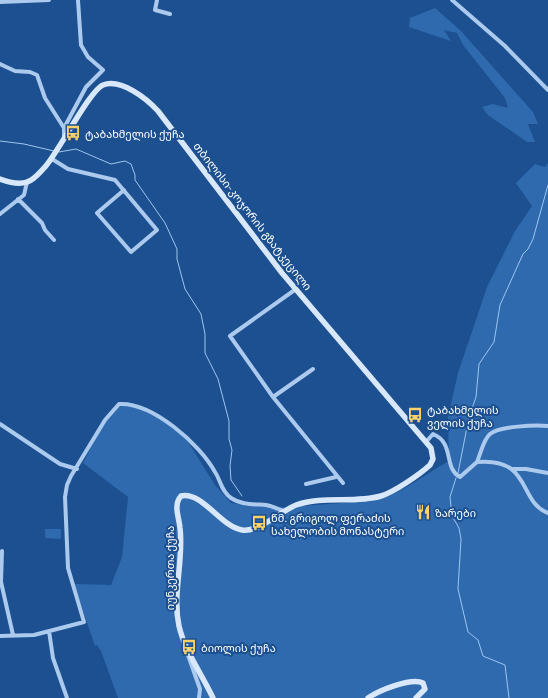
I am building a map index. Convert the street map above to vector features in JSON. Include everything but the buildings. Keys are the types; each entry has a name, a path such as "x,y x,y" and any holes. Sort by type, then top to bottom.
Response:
{"main road":[{"name":"თბილისი-კოჯორის გზატკეცილი","path":"27,182 39,174 52,159 90,98 98,88 103,85 115,84 147,99 158,111 296,289 426,442"},
{"path":"0,179 18,183 27,182"},
{"name":"იუნკერთა ქუჩა","path":"212,698 187,649 179,625 180,543 176,505 178,498 185,495 197,499 229,524 244,531 258,527 297,505 315,500 370,498 388,493 430,465 433,459 433,453 426,442"},
{"path":"368,698 402,684 419,681 423,683 425,689 416,698"}],"street":[{"path":"0,2 49,0"},
{"path":"64,141 64,128 86,87 103,70 88,58 81,45 78,0"},
{"path":"157,0 154,10 170,14"},
{"path":"452,0 505,46 548,90"},
{"path":"0,64 15,71 30,72 37,75 45,98 64,128"},
{"path":"52,159 68,169 115,180 124,190 157,230 131,252 97,213 124,190"},
{"path":"0,214 24,195 27,182"},
{"path":"18,199 42,223 45,230 54,240"},
{"path":"296,289 230,336 273,397 343,483"},
{"path":"273,397 313,369"},
{"path":"0,635 34,635 84,622 68,568 64,515 66,485 105,420 113,409 119,404 134,404 175,427 186,436 215,472 220,486 232,499 252,504 267,505 284,511"},
{"path":"0,424 60,464 77,468"},
{"path":"426,442 434,434 440,438 449,450 452,468 456,475 460,477 477,462 485,440 491,433 499,430 548,426"},
{"path":"477,462 497,462 512,470 524,482 539,508 548,513"},
{"path":"512,470 526,469 548,474"},
{"path":"306,484 336,476"},
{"path":"2,552 1,582 13,635"},
{"path":"50,631 52,658 67,698"},
{"path":"187,649 200,689 199,698"}],"shaded area":[{"path":"435,8 461,31 533,112 538,124 528,124 535,142 527,142 488,115 482,107 493,104 508,108 505,98 463,45 457,33 444,30 451,41 409,27 410,18"},
{"path":"548,163 548,698 118,698 101,651 97,645 95,646 74,584 111,585 122,557 128,497 83,463 105,420 120,405 133,405 162,420 185,437 215,485 231,503 273,508 370,501 390,495 410,485 449,461 448,417 458,373 487,287 515,231 532,206 516,183 535,164 545,167"},
{"path":"45,529 61,529 61,539 45,538"}],"waterway":[{"path":"0,141 24,144 54,151"},
{"path":"59,152 76,149 111,164 125,161 131,164 135,175 135,180 165,223 177,249 177,259 185,289 201,314 205,334 205,353 218,379 229,421 229,439 232,450 230,466 231,480 242,496"},
{"path":"458,473 469,417 476,397 479,364 494,342 500,305 523,254 528,249 533,239 548,185"},
{"path":"456,478 450,497 452,516 459,528 461,539 458,589 468,632 478,640 483,656 505,665 509,698"}],"place":[{"name":"ტაბახმელის ქუჩა","path":"73,133"},
{"name":"ტაბახმელის ველის ქუჩა","path":"415,415"},
{"name":"ზარები","path":"423,512"},
{"name":"წმ. გრიგოლ ფერაძის სახელობის მონასტერი","path":"259,523"},
{"name":"ბიოლის ქუჩა","path":"189,647"}]}
